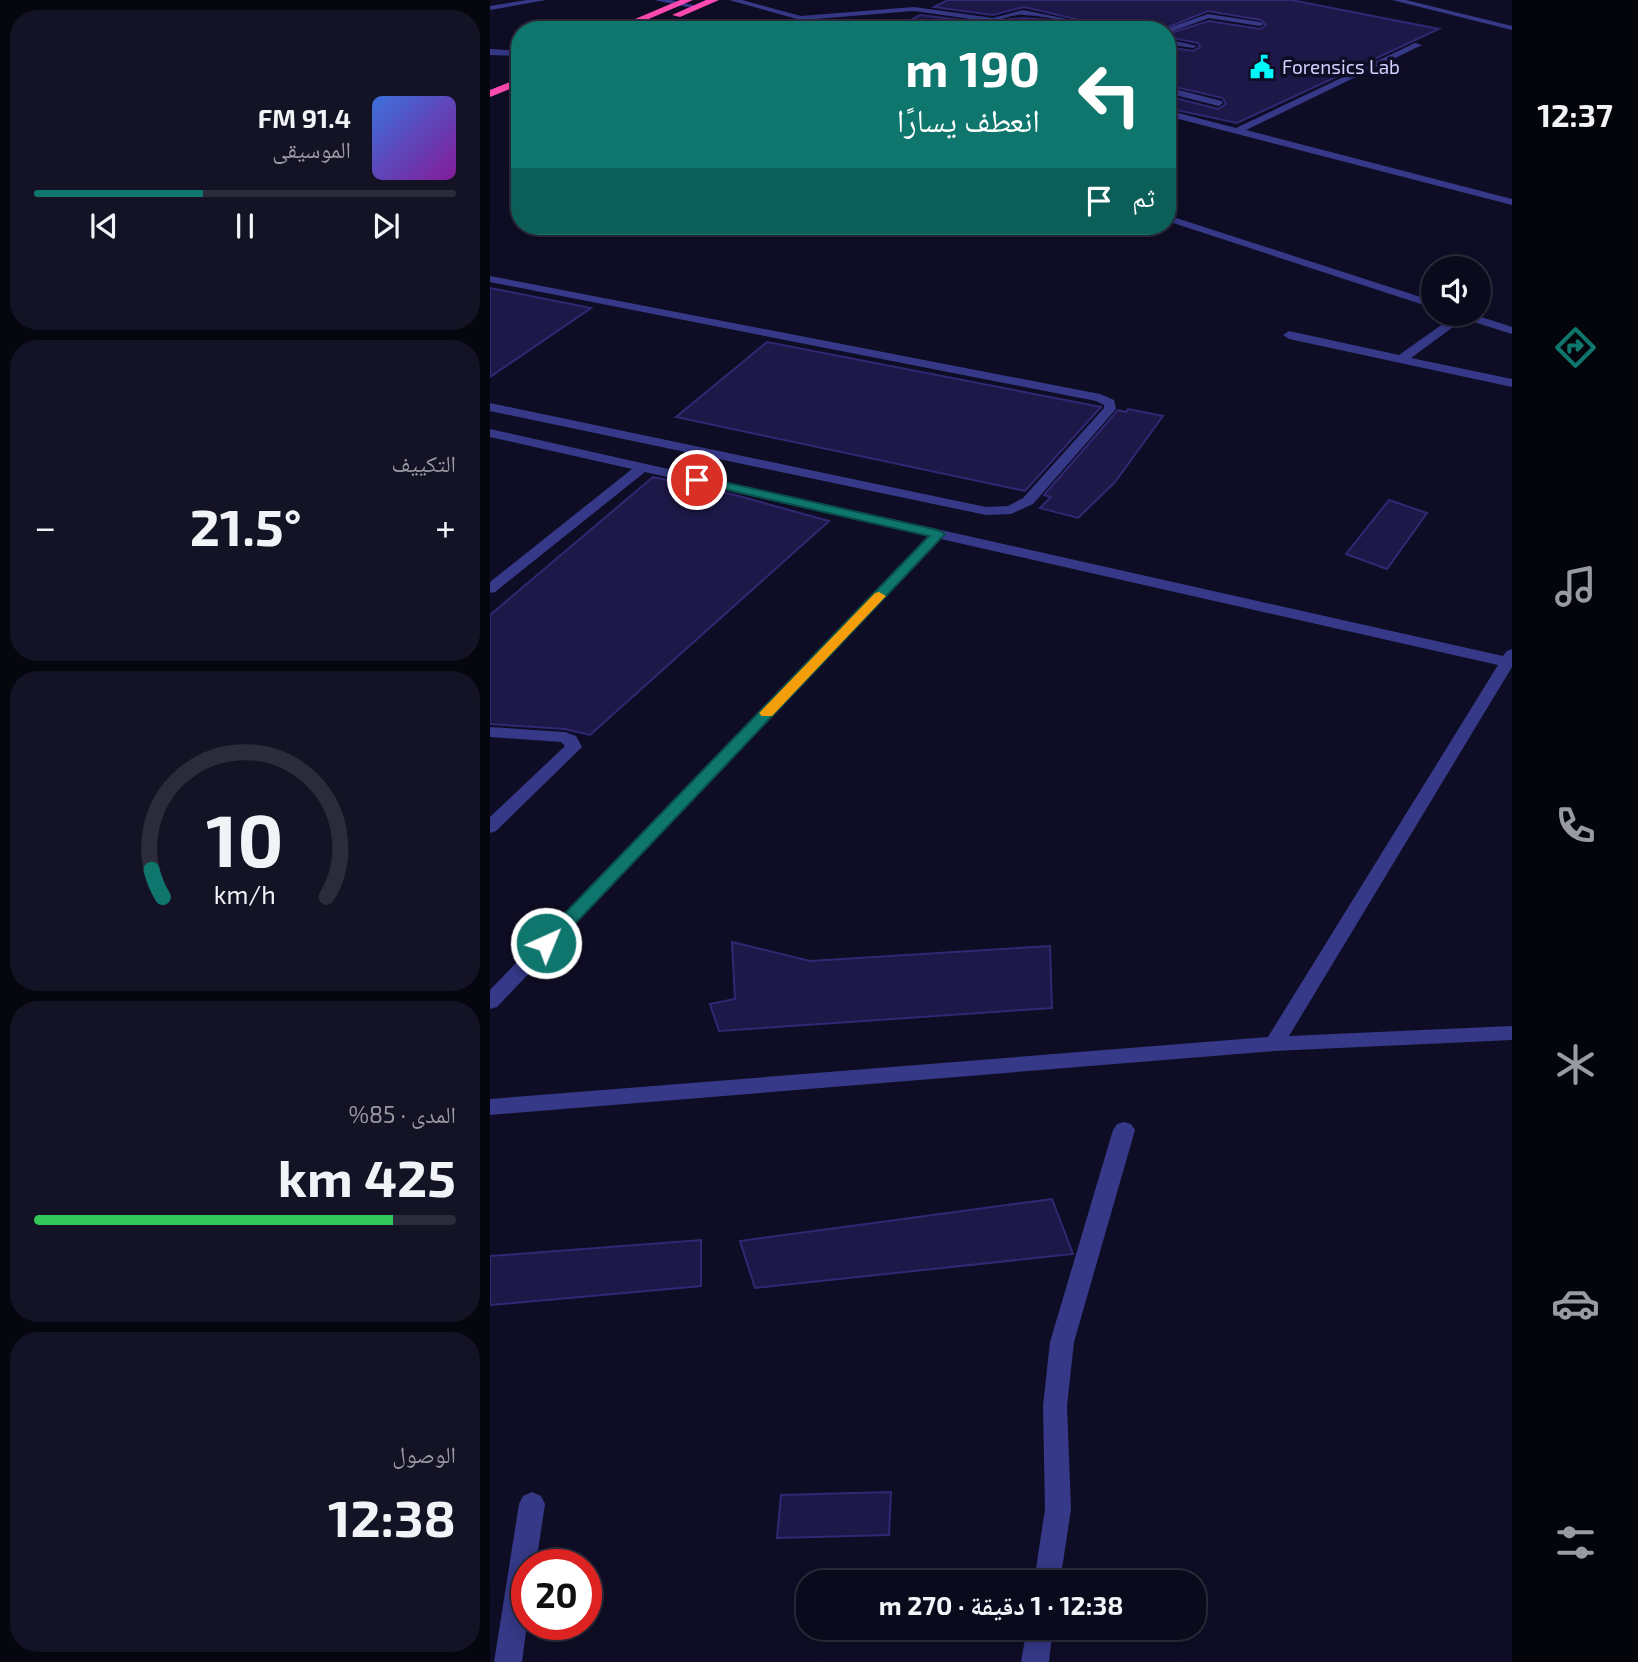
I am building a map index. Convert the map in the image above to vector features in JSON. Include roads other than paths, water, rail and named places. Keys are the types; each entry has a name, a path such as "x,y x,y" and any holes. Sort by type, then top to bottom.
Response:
{"highway":[{"path":"664,21 714,0"},
{"path":"636,21 683,2"},
{"path":"490,94 511,85"}],"street":[{"path":"490,8 542,0"},
{"path":"658,0 683,2 697,7"},
{"path":"733,0 813,21"},
{"path":"1396,0 1512,28"},
{"path":"802,18 914,9 992,20 1023,12 1037,12 1077,21"},
{"path":"1176,27 1208,16 1259,24"},
{"path":"1176,43 1193,46"},
{"path":"1237,131 1418,45"},
{"path":"490,52 511,53"},
{"path":"1176,92 1219,103"},
{"path":"1176,115 1512,202"},
{"path":"1176,221 1421,301"},
{"path":"490,279 1100,398 1110,403 1110,409 1028,501 1010,510 986,510 490,407"},
{"path":"1491,324 1512,331"},
{"path":"1401,359 1444,326"},
{"path":"1289,335 1512,383"},
{"path":"490,433 1509,658 1274,1044"},
{"path":"490,589 643,467"},
{"path":"490,1002 938,534"},
{"path":"490,732 565,737 574,747 490,827"},
{"path":"490,1107 1274,1044 1512,1033"},
{"path":"1049,1570 1058,1510 1055,1406 1062,1342 1124,1130"},
{"path":"508,1662 532,1504"},
{"path":"1035,1662 1038,1640"}],"place":[{"name":"Forensics Lab","path":"1262,67"}]}
